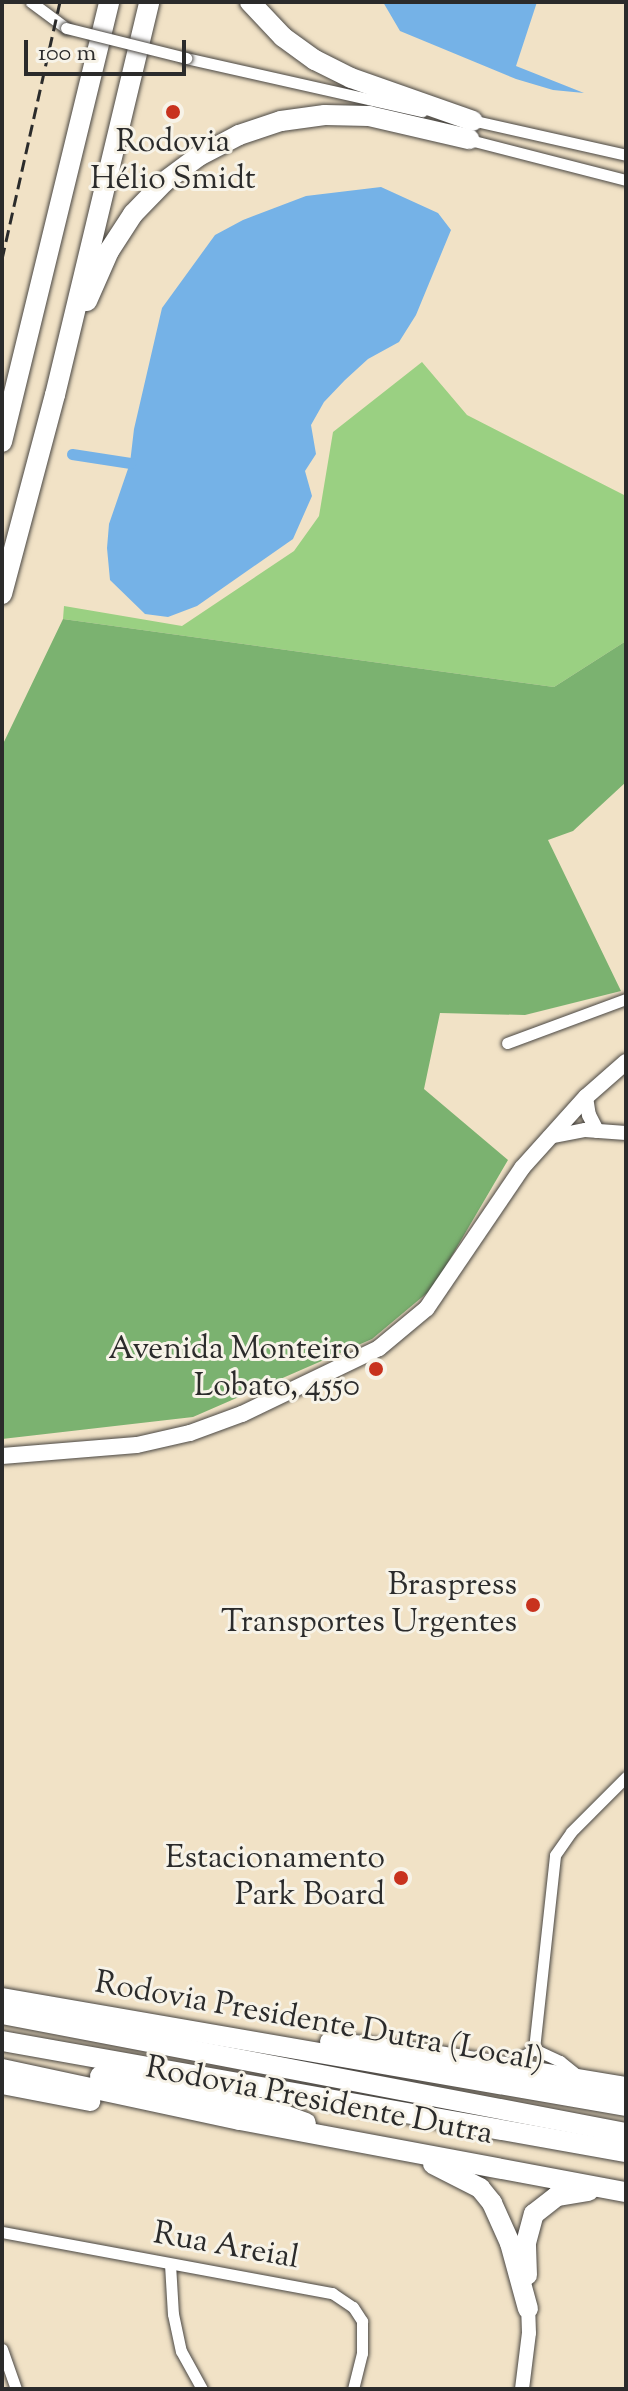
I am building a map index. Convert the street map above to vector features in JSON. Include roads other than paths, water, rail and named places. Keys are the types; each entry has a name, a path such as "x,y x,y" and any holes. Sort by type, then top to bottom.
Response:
{"highway":[{"path":"3,438 109,2"},
{"path":"2,594 55,395 149,2"},
{"path":"250,2 283,37 315,60 471,130"},
{"path":"55,395 90,292 109,251 133,214 199,156 239,135 281,121 325,115 369,116 471,130"},
{"name":"Rodovia Presidente Dutra (Local)","path":"2,1998 172,2030 626,2106"},
{"name":"Rodovia Presidente Dutra","path":"2,2014 626,2133"},
{"path":"172,2030 244,2031 507,2066 626,2087"},
{"name":"Rodovia Presidente Dutra","path":"2,2041 626,2152"},
{"path":"2,2056 270,2110 301,2119 329,2137"},
{"name":"Rodovia Presidente Dutra","path":"2,2069 240,2120 619,2191"},
{"path":"2,2084 124,2108 240,2120"},
{"path":"403,2151 460,2175 480,2188 492,2203 510,2243 528,2309"},
{"path":"528,2309 526,2243 534,2214 557,2196 571,2191 619,2191"}],"main road":[{"path":"2,1456 137,1445 190,1433 242,1414 379,1348 419,1317 441,1292 498,1201 549,1137 586,1097 626,1062"}],"street":[{"path":"31,2 66,28 372,102 626,180"},
{"path":"372,102 471,130 626,155"},
{"path":"507,1043 626,999"},
{"path":"586,1097 589,1115 597,1131"},
{"path":"549,1137 597,1131 626,1133"},
{"path":"534,2049 555,1855 571,1832 626,1777"},
{"path":"507,2066 534,2049"},
{"path":"534,2049 560,2061 582,2079"},
{"name":"Rua Areial","path":"2,2232 320,2289 353,2307 362,2321 364,2332 353,2389"},
{"path":"170,2264 173,2314 181,2351 202,2389"},
{"path":"522,2389 529,2333 528,2309"},
{"path":"2,2349 16,2389"}],"water":[{"path":"383,2 537,2 516,66 584,93 553,90 516,79 400,31"},
{"path":"381,187 438,213 451,230 416,315 399,342 368,359 345,380 324,402 311,425 316,454 305,471 312,496 293,539 197,606 168,617 145,614 110,580 107,548 109,524 130,463 134,429 162,308 215,235 243,220 306,196"}],"waterway":[{"path":"72,454 130,463"}],"railway":[{"path":"2,259 60,2"}],"place":[{"name":"Rodovia Hélio Smidt","path":"173,112"},
{"name":"Avenida Monteiro Lobato, 4550","path":"376,1369"},
{"name":"Braspress Transportes Urgentes","path":"533,1605"},
{"name":"Estacionamento Park Board","path":"401,1878"}]}
